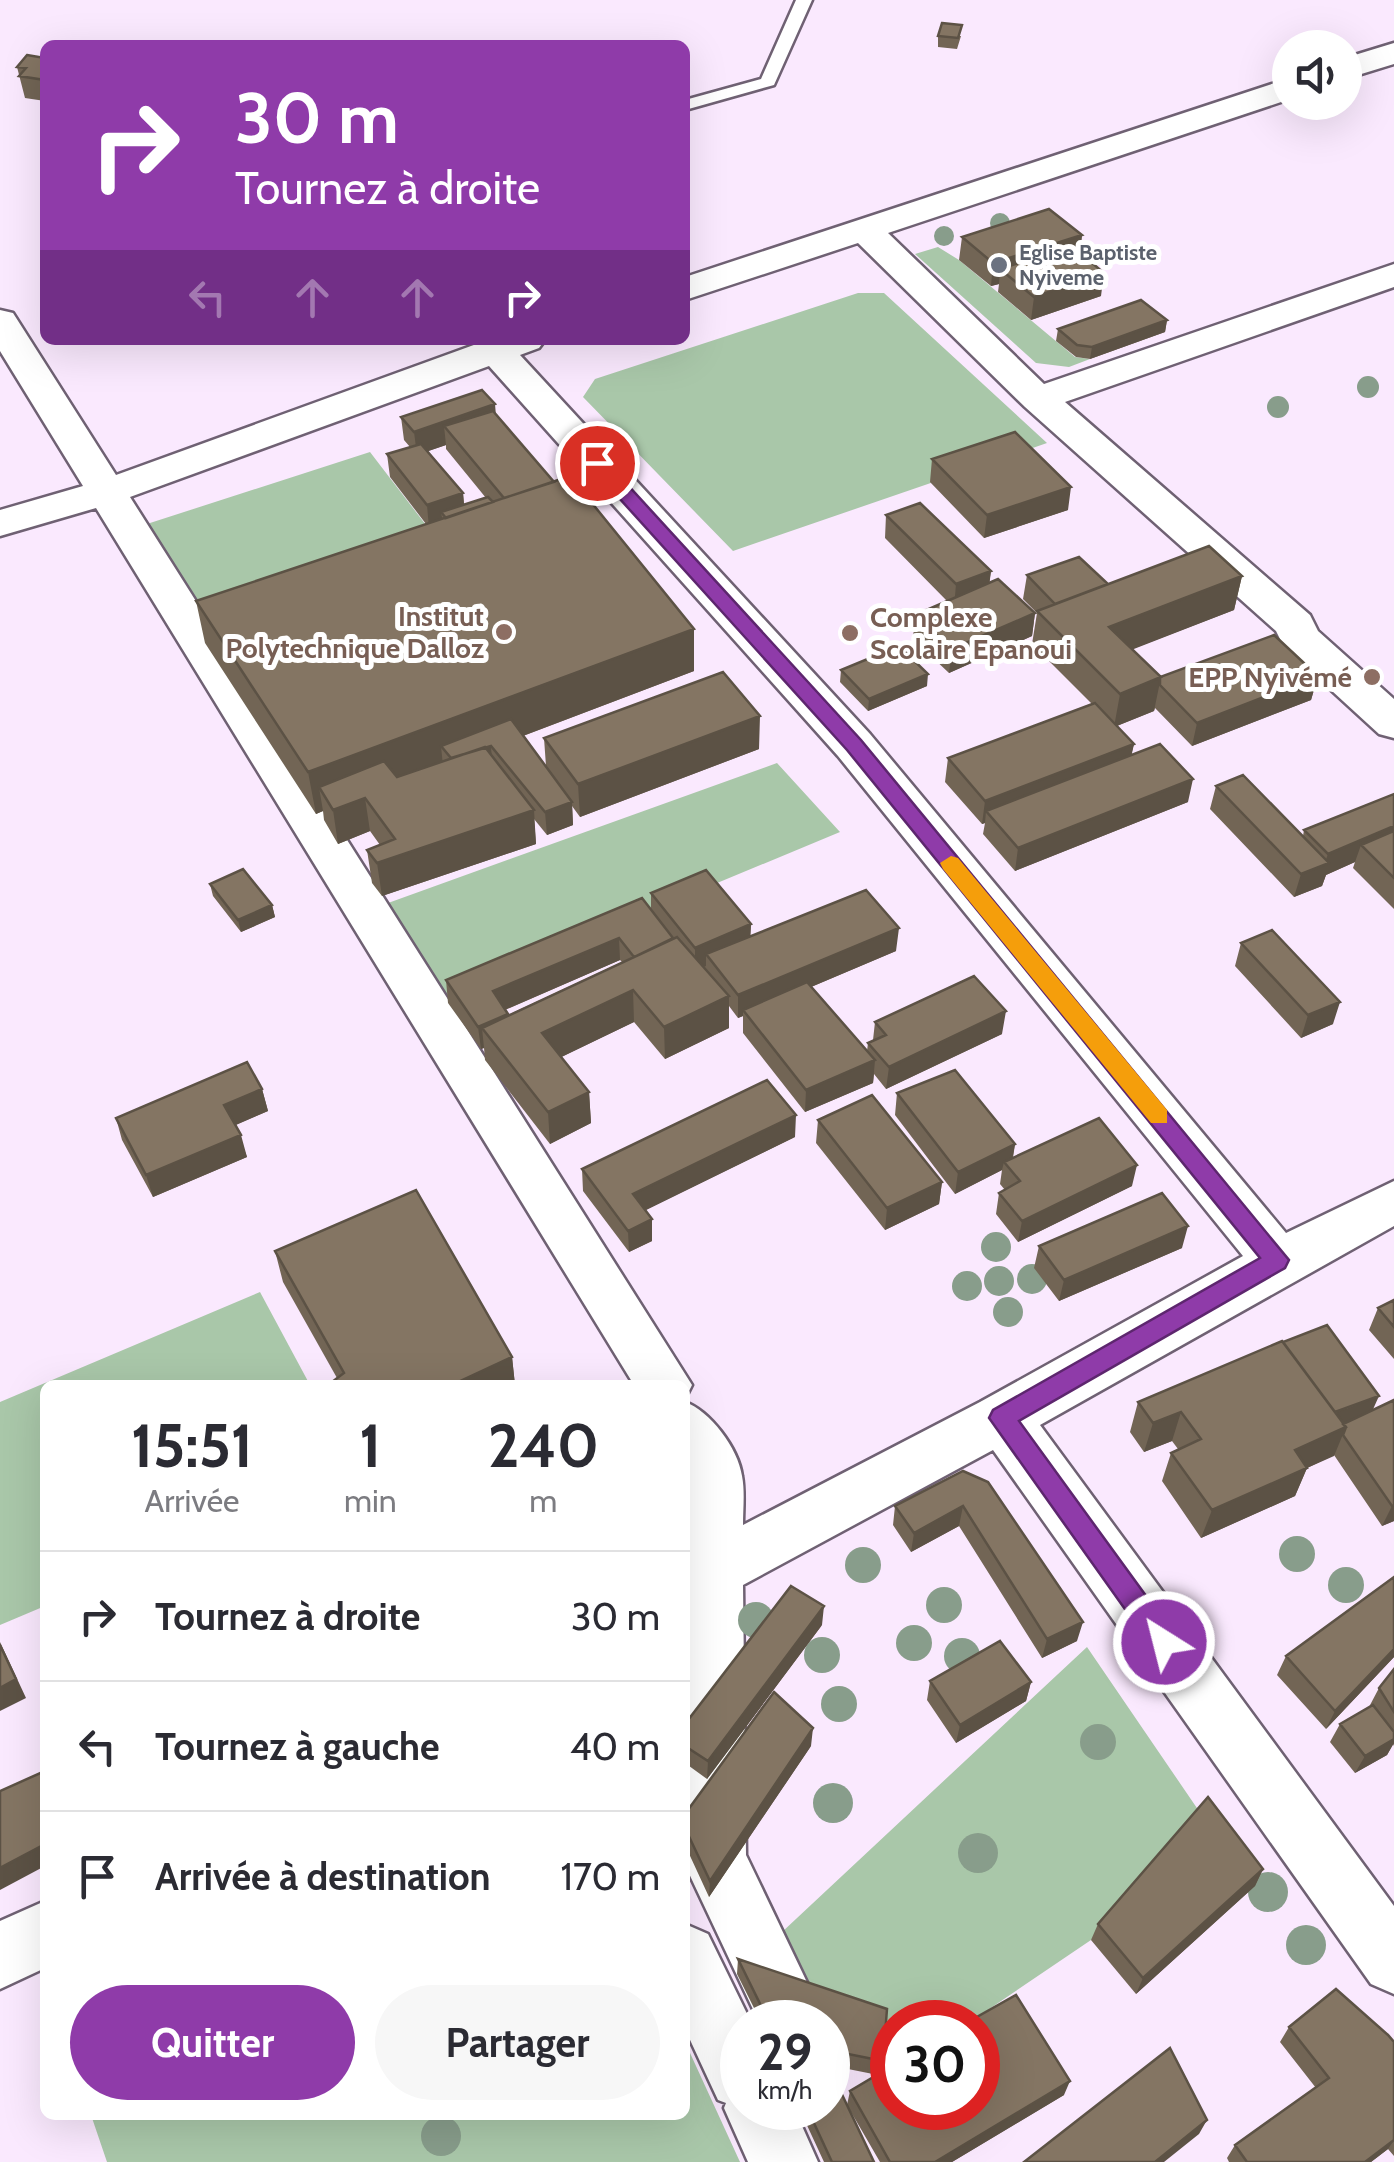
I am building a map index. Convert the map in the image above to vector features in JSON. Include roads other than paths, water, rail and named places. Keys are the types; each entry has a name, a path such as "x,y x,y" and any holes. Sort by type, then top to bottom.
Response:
{"street":[{"path":"1362,63 1394,52"},
{"path":"690,287 1272,94"},
{"path":"865,231 1038,399 1295,625 1298,637 1394,723"},
{"path":"1038,399 1394,276"},
{"path":"0,322 100,503 659,1380"},
{"path":"0,546 497,345"},
{"path":"504,345 854,745 1277,1260"},
{"path":"0,373 100,503"},
{"path":"0,523 100,503"},
{"path":"690,1586 762,1542 1002,1418 1277,1260 1394,1202"},
{"path":"1002,1418 1394,1962"},
{"path":"690,1426 762,1542"},
{"path":"690,1434 714,1474 714,1858 782,2000"},
{"path":"0,1956 40,1936"},
{"path":"690,1967 720,2030"},
{"path":"769,2130 784,2162"}],"lane":[{"path":"690,104 768,82 804,0"}],"place":[{"name":"Eglise Baptiste Nyiveme","path":"999,265"},
{"name":"Institut Polytechnique Dalloz","path":"504,632"},
{"name":"Complexe Scolaire Epanoui","path":"850,633"},
{"name":"EPP Nyivémé","path":"1372,677"}]}
